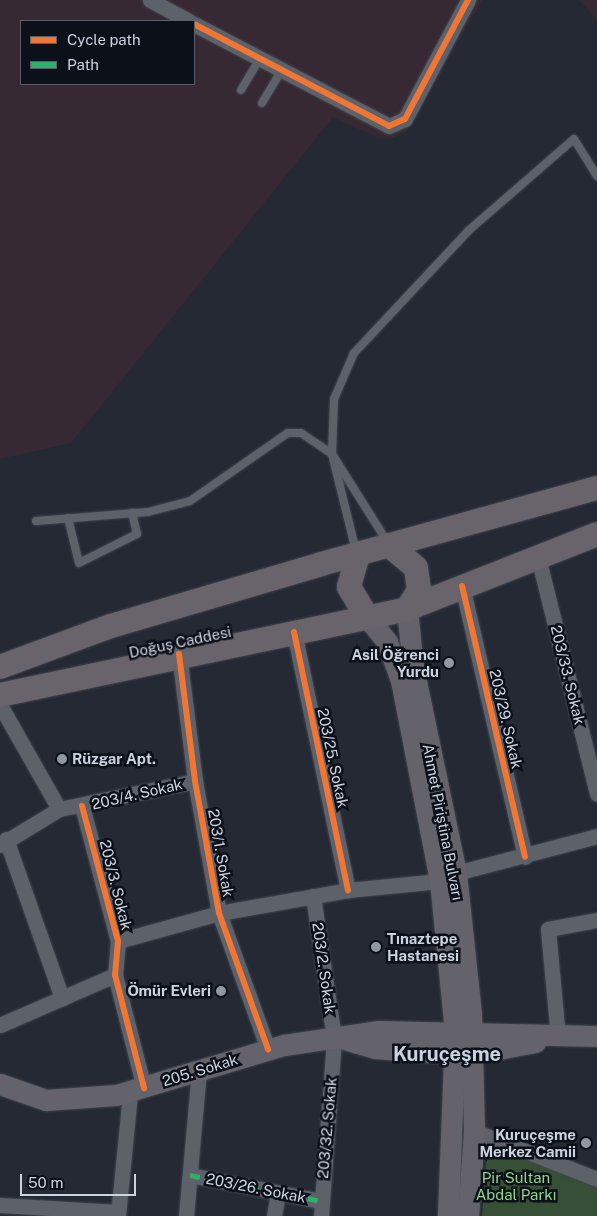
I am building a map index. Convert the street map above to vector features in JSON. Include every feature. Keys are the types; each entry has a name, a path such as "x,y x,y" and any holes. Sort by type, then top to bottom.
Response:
{"main road":[{"path":"597,488 358,555 349,587 367,617 408,609 597,534"},
{"path":"389,545 416,568 419,590 408,609"},
{"name":"Doğuş Caddesi","path":"0,666 111,626 358,555"},
{"name":"Ahmet Piriştina Bulvarı","path":"408,609 412,667 448,877 463,1042 474,1131 468,1216"},
{"name":"Doğuş Caddesi","path":"0,695 179,654 367,617"},
{"name":"Ahmet Piriştina Bulvarı","path":"367,617 387,642 401,680 448,877"},
{"name":"205. Sokak","path":"0,1084 46,1100 137,1090 268,1049 338,1039 375,1048 597,1036"},
{"name":"Ahmet Piriştina Bulvarı","path":"448,1216 463,1042"}],"street":[{"path":"150,0 187,20"},
{"path":"195,25 374,122 398,125 406,119 468,0"},
{"name":"203/33. Sokak","path":"538,557 597,794"},
{"name":"203/29. Sokak","path":"462,586 525,857"},
{"name":"203/25. Sokak","path":"294,632 348,890"},
{"name":"203/1. Sokak","path":"179,654 195,781 219,913 268,1049"},
{"path":"0,705 59,809"},
{"name":"203/4. Sokak","path":"3,842 59,809 82,806 195,781"},
{"name":"203/3. Sokak","path":"82,806 118,941 115,974 137,1090"},
{"name":"203/3. Sokak","path":"118,941 219,913 348,890 448,877 597,836"},
{"path":"3,842 62,998"},
{"name":"203/2. Sokak","path":"313,896 338,1039"},
{"path":"558,1037 548,929 597,920"},
{"path":"0,1025 115,974"},
{"name":"203/32. Sokak","path":"321,1208 338,1039"},
{"path":"186,1216 199,1071"},
{"path":"0,1205 118,1214 137,1090"},
{"path":"474,1131 597,1178"},
{"name":"203/26. Sokak","path":"190,1175 278,1194 321,1208"},
{"path":"274,1216 278,1194"}],"lane":[{"path":"241,90 259,60"},
{"path":"262,102 281,72"},
{"path":"358,555 339,497 332,454 334,399 354,353 468,231 574,139 597,176"},
{"path":"36,521 132,513 190,501 288,434 301,433 332,454 389,545"},
{"path":"68,518 79,563 137,534 132,513"}],"shaded area":[{"path":"0,0 482,0 407,131 393,138 378,138 333,117 71,443 0,459"},
{"path":"579,0 597,0 597,20"}],"green space":[{"name":"Pir Sultan Abdal Parkı","path":"487,1145 597,1187 597,1216 482,1216"}],"marked path":[{"path":"190,1175 321,1201"}],"cycle path":[{"path":"195,25 389,126 405,119 468,0"},
{"path":"462,586 525,857"},
{"path":"294,632 348,890"},
{"path":"179,654 195,781 219,913 268,1049"},
{"path":"82,806 118,941 115,975 144,1088"}],"place":[{"name":"Asil Öğrenci Yurdu","path":"449,663"},
{"name":"Rüzgar Apt.","path":"62,759"},
{"name":"Tınaztepe Hastanesi","path":"376,947"},
{"name":"Ömür Evleri","path":"221,991"},
{"name":"Kuruçeşme Merkez Camii","path":"586,1143"}],"district":[{"name":"Kuruçeşme","path":"447,1054"}]}
